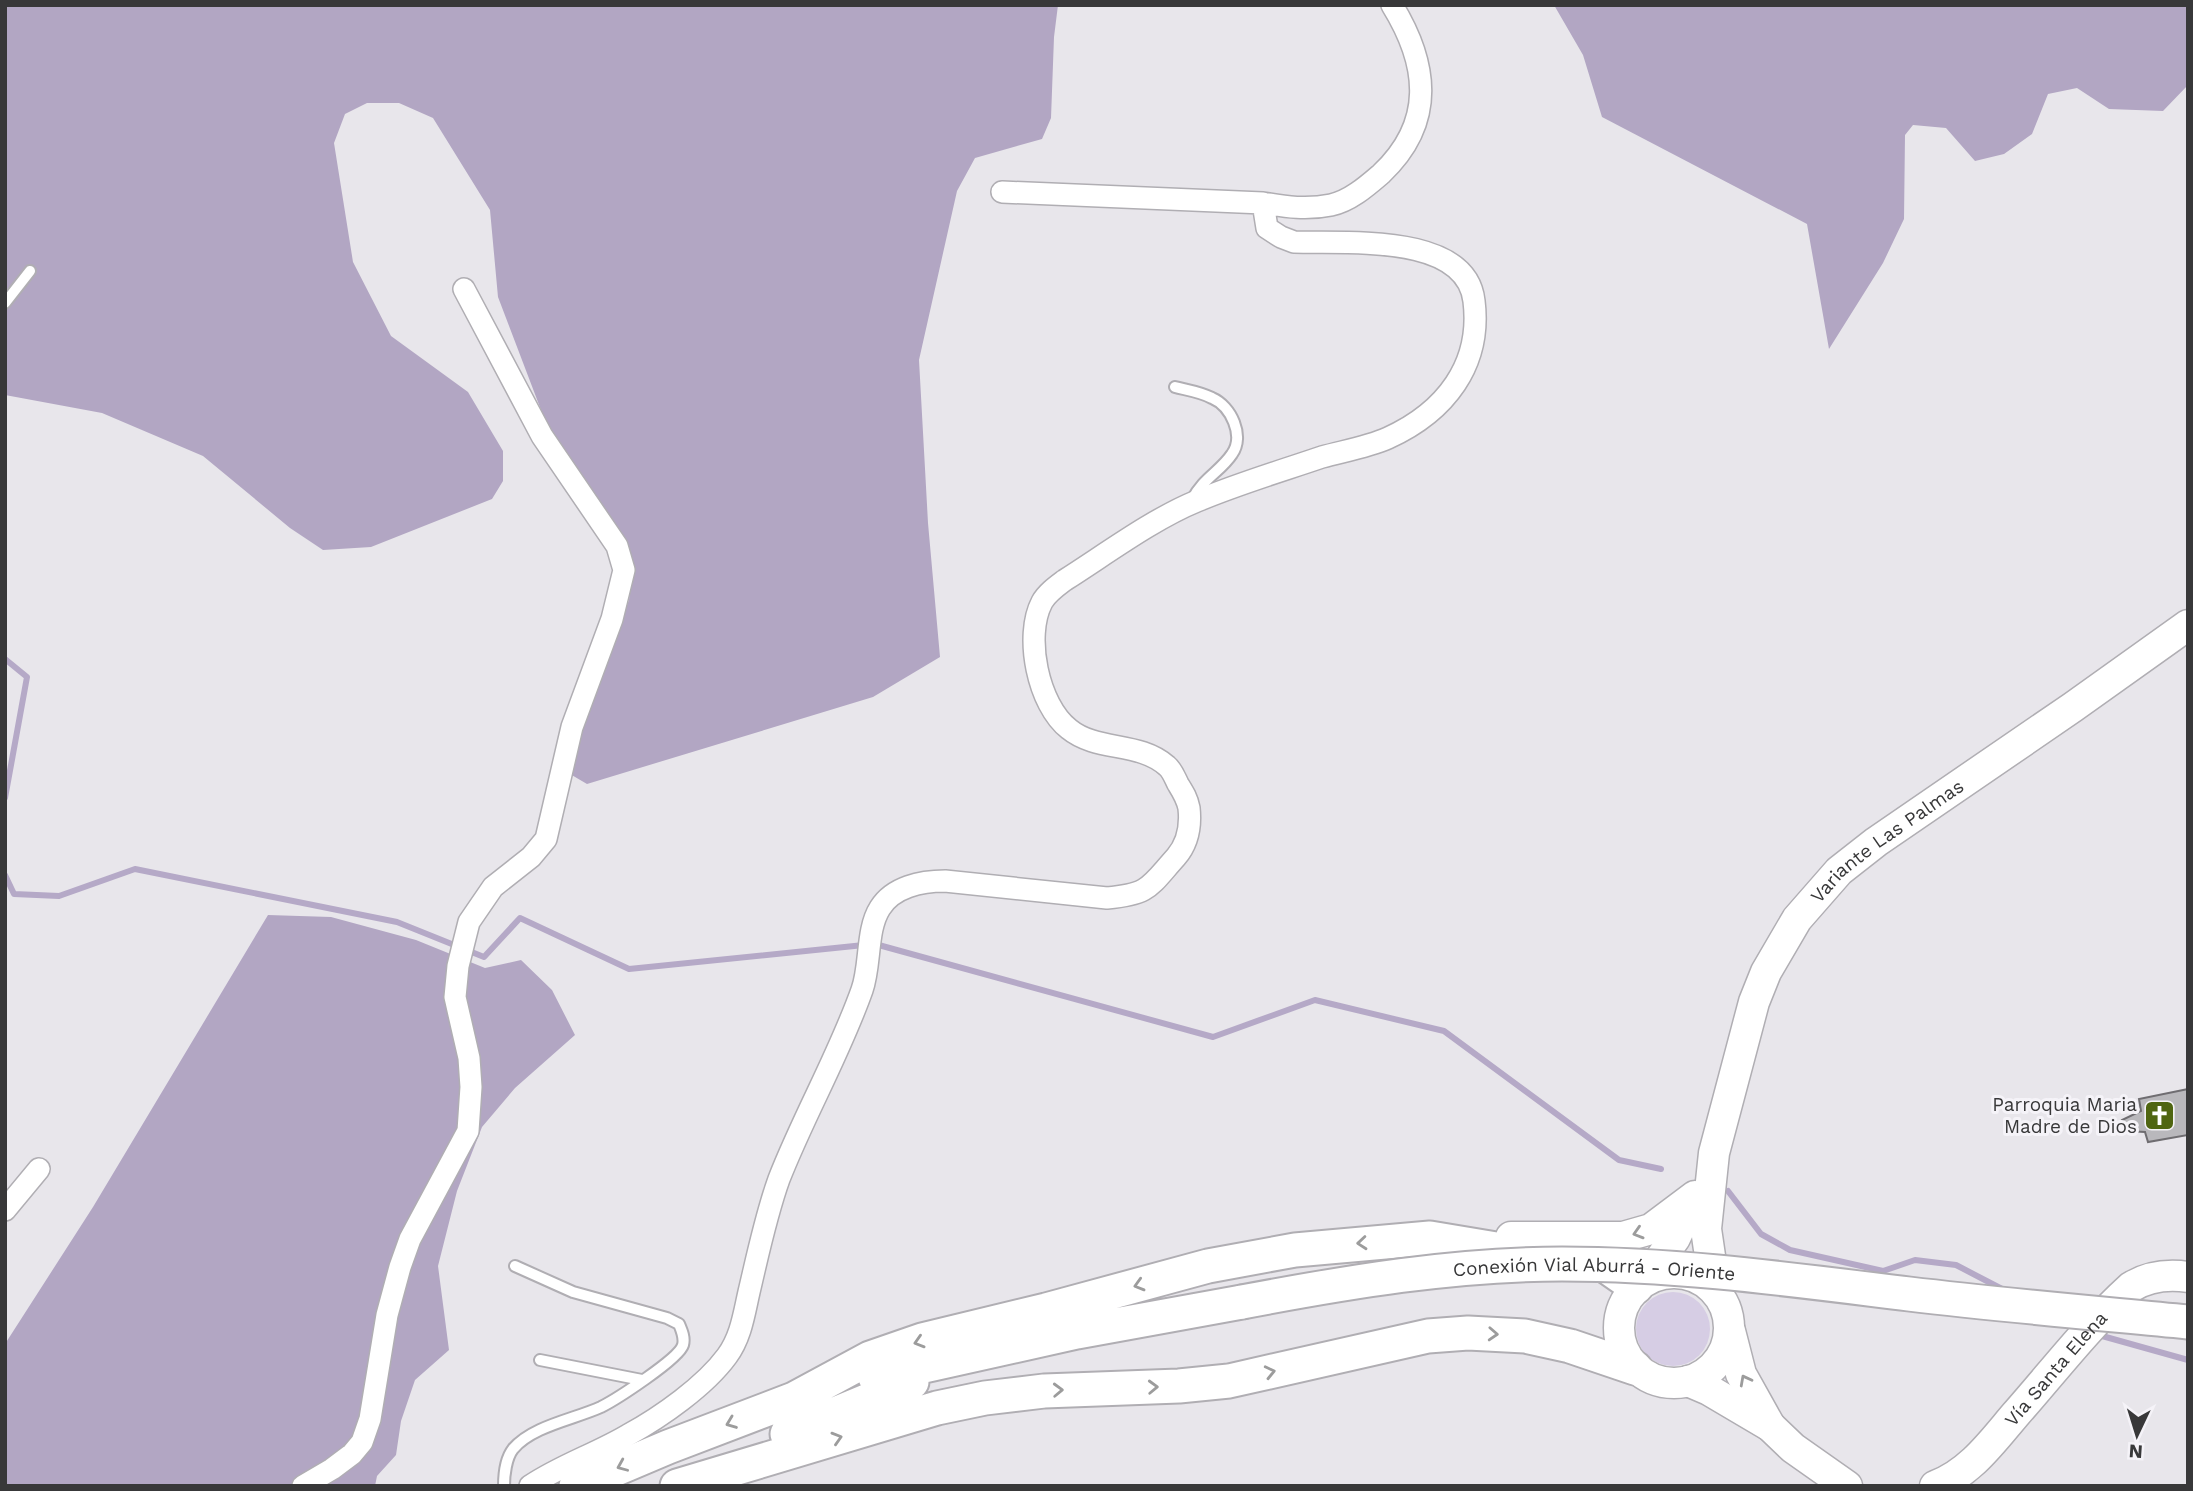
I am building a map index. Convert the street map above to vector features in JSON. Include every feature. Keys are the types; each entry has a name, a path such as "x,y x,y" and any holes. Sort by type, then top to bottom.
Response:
{"main road":[{"name":"Variante Las Palmas","path":"1714,1290 1706,1229 1714,1153 1742,1039 1766,972 1797,919 1839,872 1875,842 2073,708 2188,625"},
{"name":"Variante Las Palmas","path":"1641,1283 1675,1238 1714,1153"},
{"path":"794,1399 870,1358 922,1340 1046,1311 1208,1266 1296,1250 1430,1238 1623,1237 1651,1229 1695,1196"},
{"path":"1430,1238 1496,1249 1572,1253 1594,1257 1641,1283"},
{"name":"Conexión Vial Aburrá - Oriente","path":"1005,1348 1242,1302 1413,1274 1489,1266 1562,1264 1703,1270 2188,1322"},
{"path":"1635,1368 1624,1353 1619,1336 1619,1318 1625,1301 1641,1283 1658,1275 1682,1273 1694,1276 1714,1290 1726,1309 1741,1374 1770,1426"},
{"name":"Vía Santa Elena","path":"1935,1486 1961,1473 1980,1456 2121,1296 2142,1280 2158,1276 2188,1277"},
{"path":"677,1486 937,1408 985,1398 1044,1391 1180,1386 1229,1381 1428,1336 1468,1333 1525,1336 1570,1346 1635,1368 1654,1380 1665,1383 1688,1381 1714,1366 1725,1350 1730,1331"},
{"path":"576,1486 668,1447 794,1399 898,1370 1005,1348"},
{"path":"662,1486 896,1388 1005,1348"},
{"path":"1688,1381 1709,1390 1770,1426 1817,1476 1847,1486"}],"street":[{"path":"1002,192 1262,204 1297,209 1334,205 1366,188 1398,157 1416,125 1422,78 1417,57 1392,5"},
{"path":"530,1486 550,1472 628,1435 663,1413 715,1371 735,1344 779,1181 863,987 871,952 872,925 880,908 898,890 929,881 945,881 1107,898 1127,896 1147,890 1181,852 1187,838 1190,819 1188,800 1168,767 1143,751 1084,738 1068,729 1043,692 1035,661 1034,638 1036,617 1041,604 1058,585 1189,505 1322,458 1387,439 1412,425 1438,405 1456,385 1473,350 1477,320 1474,295 1465,276 1437,255 1388,245 1294,242 1267,228 1262,204"},
{"path":"303,1486 332,1469 352,1454 362,1442 370,1419 387,1315 400,1267 410,1239 468,1131 471,1087 469,1058 455,997 455,978 469,922 494,887 531,856 546,839 572,727 612,619 624,570 617,546 542,436 464,289"},
{"path":"5,1210 38,1169"}],"lane":[{"path":"5,303 30,271"},
{"path":"1175,387 1214,398 1225,408 1237,433 1237,444 1232,456 1200,485 1189,505"},
{"path":"504,1486 508,1457 517,1445 548,1426 600,1407 670,1362 678,1354 683,1339 679,1324 667,1318 573,1292 515,1266"},
{"path":"540,1360 642,1380"}],"shaded area":[{"path":"5,5 1058,5 1051,118 1042,139 975,158 957,191 919,360 928,523 940,657 873,697 587,784 570,774 572,751 629,600 632,564 549,431 498,297 490,210 433,118 399,103 367,103 345,114 334,143 353,262 391,336 468,392 503,451 503,481 492,499 371,547 323,550 290,528 203,456 102,413 5,395"},
{"path":"1554,5 2188,5 2188,85 2163,111 2109,109 2077,88 2048,94 2032,134 2004,154 1975,161 1946,128 1913,125 1905,135 1904,219 1883,263 1829,349 1807,224 1602,117 1583,55"},
{"path":"268,915 331,917 416,940 485,968 521,960 552,990 575,1035 515,1088 482,1127 457,1191 438,1266 449,1350 415,1380 401,1421 396,1455 377,1476 375,1486 5,1486 5,1344 93,1207"},
{"path":"1673,1292 1687,1295 1699,1303 1707,1315 1710,1329 1707,1343 1699,1355 1687,1363 1673,1366 1659,1363 1647,1355 1639,1343 1636,1329 1639,1315 1647,1303 1659,1295"}],"building":[{"name":"Parroquia Maria Madre de Dios","path":"2188,1089 2188,1135 2148,1142 2145,1132 2126,1131 2122,1120 2141,1111 2139,1099"}],"waterway":[{"path":"5,659 27,677 5,798"},
{"path":"5,875 14,894 59,896 135,869 397,922 484,957 520,918 629,969 864,945"},
{"path":"875,944 1213,1037 1315,1000 1444,1031 1619,1160 1661,1169"},
{"path":"1728,1191 1761,1234 1790,1250 1883,1271 1915,1260 1956,1265 2004,1290"},
{"path":"2095,1334 2188,1360"}],"place":[{"name":"Parroquia Maria Madre de Dios","path":"2160,1115"}]}
